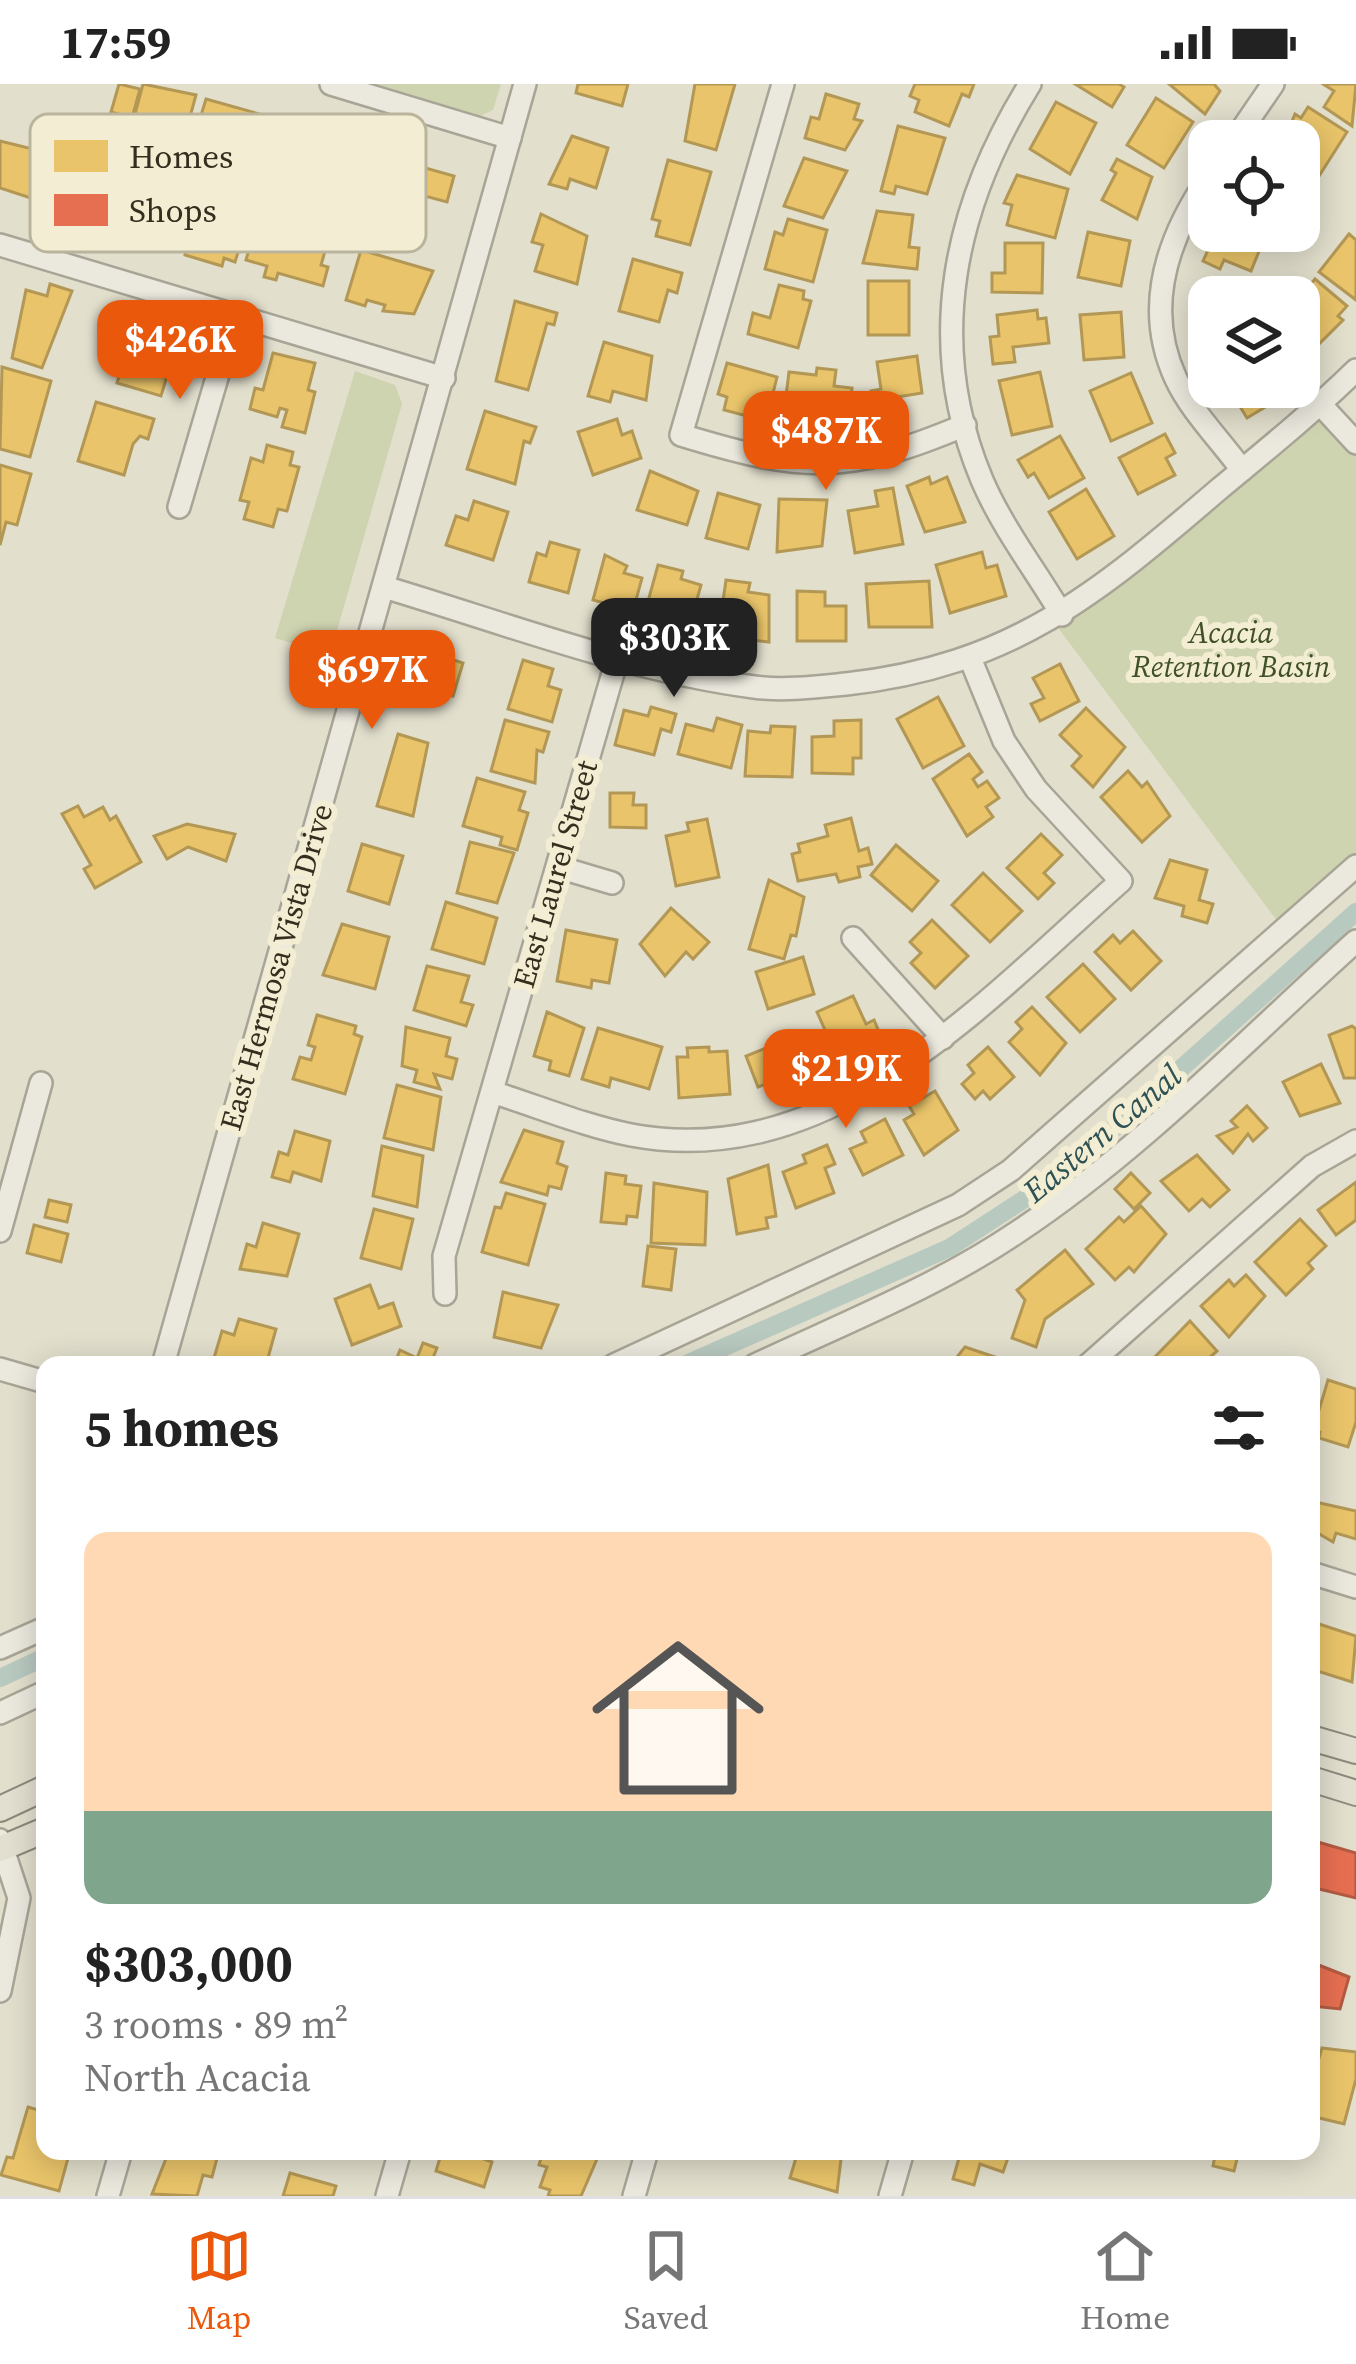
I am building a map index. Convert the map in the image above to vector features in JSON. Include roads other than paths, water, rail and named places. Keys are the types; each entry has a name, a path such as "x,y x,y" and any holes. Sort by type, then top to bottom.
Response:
{"main road":[{"path":"1320,1741 1356,1751"},
{"path":"1320,1782 1356,1793"},
{"path":"0,1808 36,1792"},
{"path":"1,1846 36,1833"}],"street":[{"path":"331,84 510,138"},
{"name":"East Hermosa Vista Drive","path":"166,1356 525,84"},
{"path":"783,84 682,435 798,466 889,453 965,425"},
{"path":"1030,84 994,148 956,250 949,309 965,425 982,481 1062,615"},
{"path":"1248,120 1273,84"},
{"path":"1188,215 1169,250 1159,295 1177,381 1242,470"},
{"path":"0,245 444,378"},
{"path":"179,507 236,313"},
{"path":"384,587 618,656 759,688 884,680 970,658 1062,615 1150,554 1356,370"},
{"path":"1321,405 1356,443"},
{"name":"East Laurel Street","path":"445,1294 444,1256 618,656"},
{"path":"492,1092 632,1135 705,1140 771,1128 825,1110 878,1083 943,1038 1121,880 1036,789 1004,741 970,658"},
{"path":"633,1356 976,1193 1011,1169 1356,866"},
{"path":"558,867 612,883"},
{"path":"853,938 943,1038"},
{"path":"774,1356 934,1281 1015,1235 1093,1178 1356,941"},
{"path":"0,1231 41,1082"},
{"path":"1098,1356 1312,1166 1356,1141"},
{"path":"0,1369 36,1379"},
{"path":"1320,1577 1356,1587"},
{"path":"0,1648 36,1632"},
{"path":"0,1713 36,1696"},
{"path":"0,1991 19,1898 1,1846"},
{"path":"108,2196 118,2160"},
{"path":"387,2196 397,2160"},
{"path":"634,2196 644,2160"},
{"path":"890,2196 900,2160"}],"waterway":[{"name":"Eastern Canal","path":"704,1356 949,1248 1063,1174 1356,912"},
{"name":"Eastern Canal","path":"0,1678 36,1661"}],"park label":[{"name":"Acacia Retention Basin","path":"1231,649"}]}
